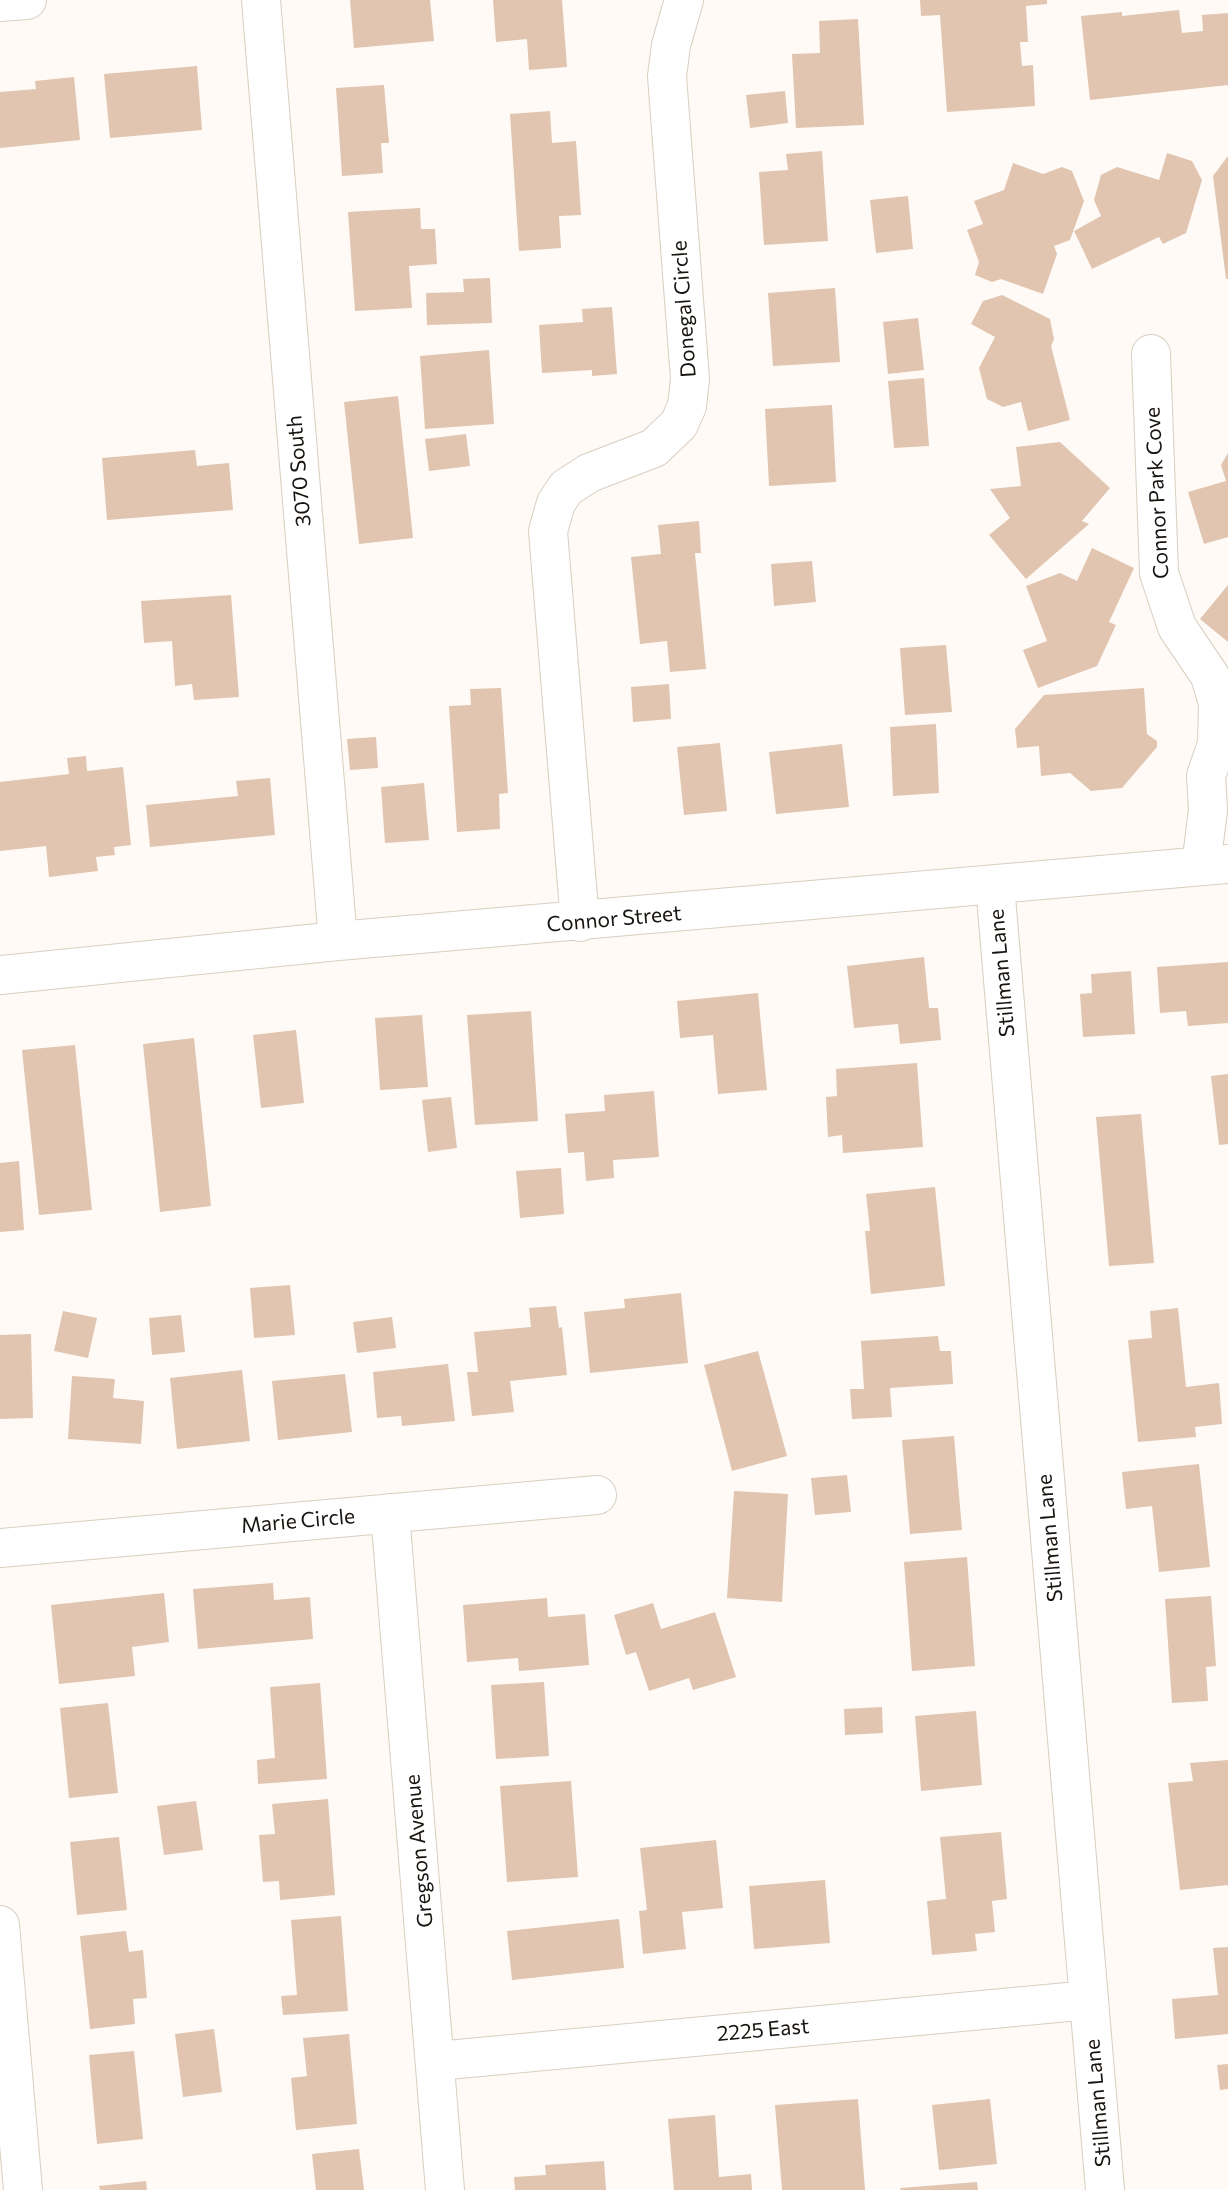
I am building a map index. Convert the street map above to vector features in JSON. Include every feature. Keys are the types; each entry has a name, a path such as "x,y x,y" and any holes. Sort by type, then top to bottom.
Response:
{"street":[{"path":"0,2 27,0"},
{"name":"3070 South","path":"261,0 338,941"},
{"name":"Donegal Circle","path":"580,922 548,531 556,503 566,488 589,473 654,448 679,424 687,406 690,379 667,76 671,46 684,0"},
{"name":"Connor Park Cove","path":"1151,354 1159,573 1177,627 1210,676 1216,691 1223,757 1206,776 1214,865"},
{"name":"Connor Street","path":"0,975 338,941 1214,865"},
{"name":"Stillman Lane","path":"995,885 1105,2190"},
{"name":"Marie Circle","path":"0,1548 597,1495"},
{"name":"Gregson Avenue","path":"390,1513 437,2061 445,2190"},
{"path":"0,1925 23,2190"},
{"name":"2225 East","path":"437,2061 1090,2000"}],"building":[{"path":"350,0 430,0 434,41 354,48"},
{"path":"493,0 562,0 567,67 529,70 527,39 496,42"},
{"path":"920,0 1047,0 1047,4 1026,6 1028,42 1020,42 1022,66 1033,65 1035,106 947,112 940,15 921,16"},
{"path":"1179,10 1182,33 1203,31 1202,15 1228,13 1228,85 1090,100 1081,16 1122,12 1122,16"},
{"path":"858,19 864,125 796,128 792,54 820,53 819,21"},
{"path":"197,66 202,130 110,138 104,74"},
{"path":"74,77 80,140 0,148 0,92 36,89 35,81"},
{"path":"384,85 389,143 381,143 383,173 342,176 336,88"},
{"path":"785,91 788,123 750,128 746,95"},
{"path":"550,111 552,143 576,141 581,215 559,216 561,248 519,251 510,114"},
{"path":"822,151 828,241 764,245 759,172 788,170 786,154"},
{"path":"1167,153 1192,161 1202,180 1186,233 1163,244 1159,237 1092,269 1074,231 1101,216 1094,200 1101,175 1117,167 1159,180"},
{"path":"1228,156 1228,279 1226,279 1213,176"},
{"path":"1013,163 1043,174 1062,167 1072,171 1084,201 1070,240 1054,246 1057,254 1043,294 1001,279 992,282 975,275 979,262 967,230 983,224 974,201 1004,190"},
{"path":"908,196 913,249 876,253 870,200"},
{"path":"420,208 421,229 435,229 437,264 409,266 412,308 355,311 348,212"},
{"path":"490,278 492,323 427,325 426,293 464,292 463,279"},
{"path":"835,288 840,362 773,366 768,293"},
{"path":"1002,295 1050,319 1054,339 1051,346 1070,420 1028,431 1021,402 1003,407 987,399 979,368 995,337 971,324 983,301"},
{"path":"612,307 617,374 592,376 592,370 542,373 539,325 583,322 582,309"},
{"path":"918,318 924,370 888,374 883,322"},
{"path":"489,350 494,424 425,429 420,356"},
{"path":"924,378 929,446 894,448 888,381"},
{"path":"398,396 413,538 359,544 344,402"},
{"path":"832,405 836,482 769,486 765,409"},
{"path":"466,434 470,466 429,471 425,439"},
{"path":"1060,442 1110,488 1082,521 1089,524 1026,579 989,535 1010,518 990,489 1021,486 1016,447"},
{"path":"195,450 197,466 229,463 233,510 107,520 102,458"},
{"path":"1228,453 1228,537 1204,544 1188,492 1226,481 1221,465"},
{"path":"699,521 701,553 695,553 706,669 670,672 667,641 640,644 631,557 661,554 658,525"},
{"path":"1092,548 1134,568 1109,622 1116,625 1097,666 1038,688 1023,650 1047,641 1026,586 1060,573 1077,581"},
{"path":"812,561 816,602 774,606 771,564"},
{"path":"1228,585 1228,642 1200,619"},
{"path":"231,595 239,697 194,700 192,684 175,686 172,641 144,643 141,601"},
{"path":"946,645 952,712 905,715 900,648"},
{"path":"669,684 671,719 633,722 631,687"},
{"path":"501,688 508,793 499,794 500,829 457,832 449,706 471,705 470,689"},
{"path":"1144,688 1147,734 1157,741 1157,747 1122,788 1091,791 1070,773 1041,776 1039,746 1017,748 1015,729 1044,695"},
{"path":"936,724 939,793 893,796 890,727"},
{"path":"376,737 378,768 350,770 347,739"},
{"path":"720,743 727,811 684,815 677,747"},
{"path":"842,744 849,807 776,814 769,752"},
{"path":"86,756 87,771 123,767 131,845 114,847 115,855 96,857 98,871 49,877 46,846 0,851 0,782 69,774 67,758"},
{"path":"270,778 275,835 150,847 146,805 238,796 236,781"},
{"path":"424,783 429,840 385,843 381,787"},
{"path":"924,957 929,1008 938,1008 941,1040 900,1044 898,1024 854,1028 847,966"},
{"path":"1228,962 1228,1023 1188,1026 1186,1011 1160,1013 1157,967"},
{"path":"1131,971 1135,1034 1083,1037 1080,994 1092,993 1091,974"},
{"path":"758,993 767,1090 718,1094 713,1035 680,1038 677,1001"},
{"path":"531,1011 538,1121 475,1125 467,1015"},
{"path":"422,1015 428,1087 380,1090 375,1018"},
{"path":"296,1030 304,1103 261,1108 253,1035"},
{"path":"194,1038 211,1206 160,1212 143,1044"},
{"path":"75,1045 92,1210 39,1215 22,1050"},
{"path":"917,1063 923,1147 843,1153 842,1135 828,1137 826,1097 837,1096 836,1069"},
{"path":"1228,1074 1228,1144 1219,1145 1211,1076"},
{"path":"654,1091 659,1157 613,1160 614,1178 586,1181 584,1152 568,1153 565,1114 605,1111 604,1095"},
{"path":"451,1097 457,1148 428,1152 422,1100"},
{"path":"1141,1114 1154,1263 1109,1266 1096,1117"},
{"path":"19,1161 24,1230 0,1232 0,1163"},
{"path":"561,1168 564,1214 520,1218 516,1171"},
{"path":"935,1187 945,1286 871,1294 865,1231 870,1231 866,1194"},
{"path":"290,1285 295,1335 254,1338 250,1288"},
{"path":"681,1293 688,1363 590,1373 584,1312 625,1308 624,1299"},
{"path":"556,1306 559,1328 562,1327 567,1375 510,1381 514,1412 472,1416 467,1372 478,1372 474,1332 531,1327 529,1308"},
{"path":"1178,1308 1186,1387 1219,1383 1222,1424 1195,1427 1196,1437 1138,1442 1128,1340 1152,1338 1150,1311"},
{"path":"63,1311 97,1318 88,1358 54,1351"},
{"path":"181,1315 185,1352 152,1355 149,1318"},
{"path":"392,1317 396,1348 357,1353 353,1322"},
{"path":"31,1334 33,1418 0,1419 0,1335"},
{"path":"938,1336 940,1351 951,1351 953,1384 890,1388 892,1417 852,1419 850,1389 864,1389 861,1341"},
{"path":"758,1351 787,1456 732,1471 704,1365"},
{"path":"448,1364 455,1421 402,1426 401,1416 377,1418 373,1372"},
{"path":"242,1370 250,1441 177,1449 170,1378"},
{"path":"345,1374 352,1432 278,1440 272,1381"},
{"path":"72,1376 115,1379 113,1398 144,1401 141,1444 68,1439"},
{"path":"954,1436 962,1530 910,1534 902,1440"},
{"path":"1199,1464 1210,1567 1159,1572 1152,1506 1126,1509 1122,1472"},
{"path":"847,1475 851,1512 815,1515 811,1478"},
{"path":"734,1491 788,1494 782,1602 727,1598"},
{"path":"967,1557 975,1666 912,1671 904,1562"},
{"path":"273,1583 274,1600 310,1597 313,1639 198,1649 193,1589"},
{"path":"164,1593 169,1642 132,1647 135,1676 59,1684 51,1605"},
{"path":"1211,1596 1216,1666 1206,1667 1208,1701 1172,1703 1165,1599"},
{"path":"547,1598 548,1617 585,1614 589,1665 519,1671 518,1658 467,1662 463,1605"},
{"path":"653,1603 661,1629 715,1612 736,1677 693,1690 689,1678 649,1691 636,1652 626,1655 614,1615"},
{"path":"544,1682 549,1756 496,1759 491,1685"},
{"path":"320,1683 327,1779 258,1784 257,1760 275,1758 270,1687"},
{"path":"108,1703 118,1793 69,1798 60,1708"},
{"path":"882,1707 883,1733 845,1735 844,1709"},
{"path":"976,1711 982,1785 921,1791 915,1716"},
{"path":"1228,1760 1228,1885 1180,1890 1168,1783 1193,1781 1190,1763"},
{"path":"571,1781 578,1877 507,1882 500,1786"},
{"path":"328,1799 335,1895 280,1900 279,1881 263,1882 259,1835 275,1834 272,1804"},
{"path":"196,1801 203,1850 164,1855 157,1806"},
{"path":"1001,1832 1007,1899 992,1901 995,1932 975,1934 977,1951 932,1955 927,1901 946,1899 940,1837"},
{"path":"119,1837 127,1910 77,1915 70,1842"},
{"path":"716,1840 723,1908 682,1912 686,1949 643,1954 639,1911 647,1910 640,1848"},
{"path":"825,1880 830,1943 754,1949 749,1886"},
{"path":"341,1916 348,2011 283,2015 281,1996 297,1995 291,1920"},
{"path":"619,1919 624,1968 512,1980 507,1931"},
{"path":"126,1931 129,1952 143,1950 147,1998 133,1999 135,2024 90,2029 80,1936"},
{"path":"1228,1947 1228,2034 1175,2039 1172,1999 1218,1995 1213,1948"},
{"path":"214,2029 222,2092 183,2097 175,2034"},
{"path":"349,2034 357,2124 296,2130 291,2078 307,2076 303,2038"},
{"path":"134,2051 143,2139 97,2144 89,2055"},
{"path":"1228,2064 1228,2089 1220,2090 1217,2065"},
{"path":"858,2099 865,2190 782,2190 775,2105"},
{"path":"990,2099 997,2164 939,2170 932,2105"},
{"path":"715,2115 719,2177 751,2174 752,2190 674,2190 668,2119"},
{"path":"359,2149 364,2190 316,2190 312,2154"},
{"path":"604,2161 606,2190 515,2190 514,2177 546,2175 545,2165"},
{"path":"146,2181 147,2190 100,2190 99,2186"},
{"path":"977,2182 978,2190 900,2188"}]}
